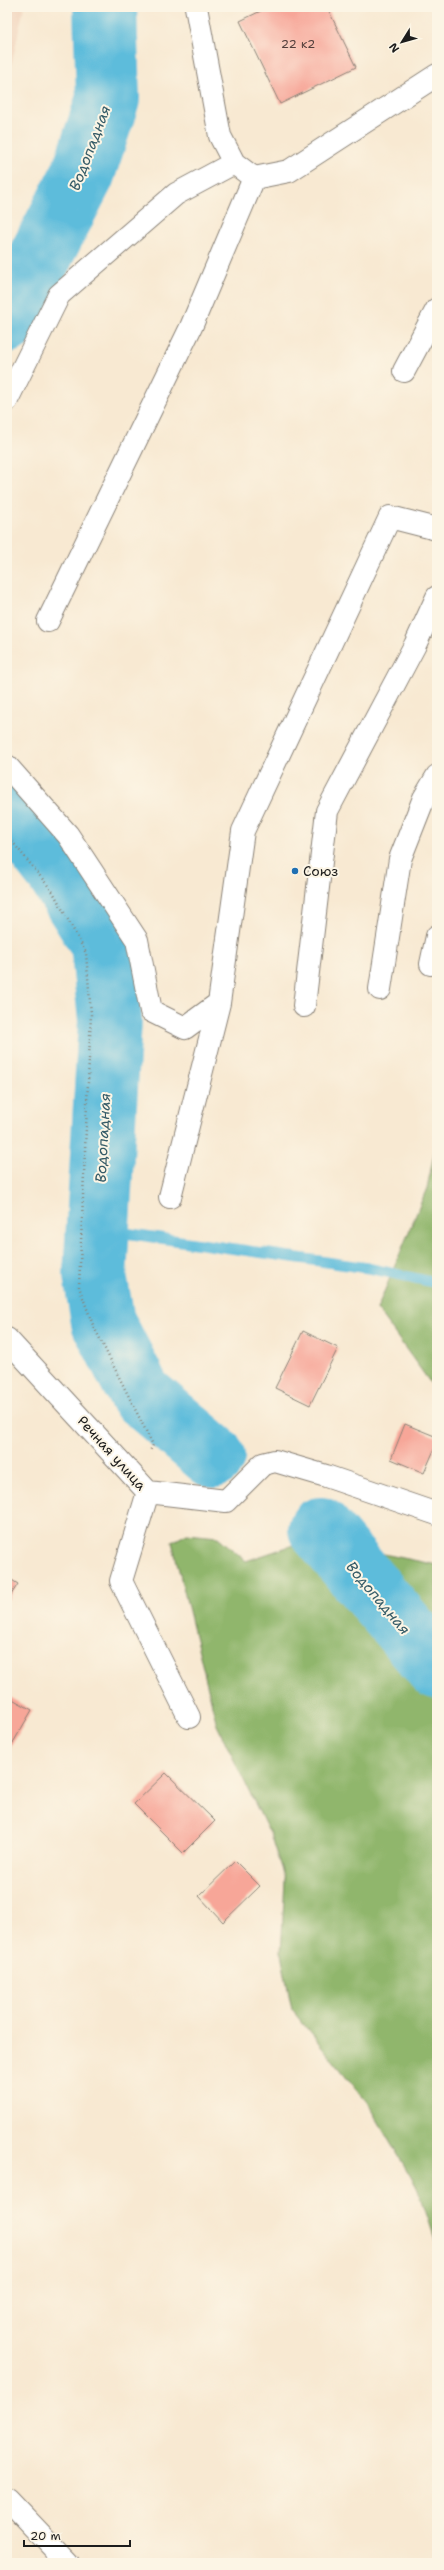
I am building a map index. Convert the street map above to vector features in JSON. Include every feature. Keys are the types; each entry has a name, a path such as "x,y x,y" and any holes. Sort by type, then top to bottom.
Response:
{"street":[{"path":"196,7 220,136 234,163 254,178 289,171 437,75"},
{"path":"7,400 59,295 176,194 234,163"},
{"path":"48,621 191,327 254,178"},
{"path":"404,371 437,309"},
{"path":"170,1197 219,1003 243,831 307,690 361,582 390,517 437,528"},
{"path":"304,1006 327,811 415,645 437,597"},
{"path":"7,766 68,835 137,940 151,1011 185,1028 219,1003"},
{"path":"380,989 400,860 424,798 437,776"},
{"path":"432,964 437,936"},
{"name":"Речная улица","path":"7,1339 143,1486 121,1580 189,1717"},
{"path":"143,1486 226,1501 263,1464 275,1461 437,1514"},
{"path":"7,2499 68,2563"}],"path":[{"path":"7,835 53,892 86,953 91,1014 79,1288 93,1325 153,1445 143,1486"}],"shaded area":[{"path":"7,7 24,7 7,85"}],"green space":[{"path":"437,1139 437,1392 377,1309 427,1188"},
{"path":"187,1534 218,1537 246,1561 311,1539 437,1565 437,2245 418,2189 367,2102 292,2010 281,1954 285,1880 270,1834 217,1725 172,1542"}],"building":[{"path":"269,7 327,7 356,67 280,104 240,21"},
{"path":"303,1331 338,1348 310,1405 275,1388"},
{"path":"405,1424 437,1437 437,1443 424,1473 391,1459"},
{"path":"7,1577 18,1584 7,1601"},
{"path":"7,1696 32,1710 7,1753"},
{"path":"166,1773 215,1821 183,1853 134,1804"},
{"path":"235,1861 260,1886 223,1922 199,1896"}],"waterway":[{"name":"Водопадная","path":"7,321 83,174 108,99 105,7"},
{"name":"Водопадная","path":"7,807 56,870 102,943 110,1020 95,1275 103,1322 140,1394 213,1456"},
{"path":"97,1229 368,1268 437,1283"},
{"name":"Водопадная","path":"320,1529 437,1667"}],"place":[{"name":"Союз","path":"295,871"}]}
